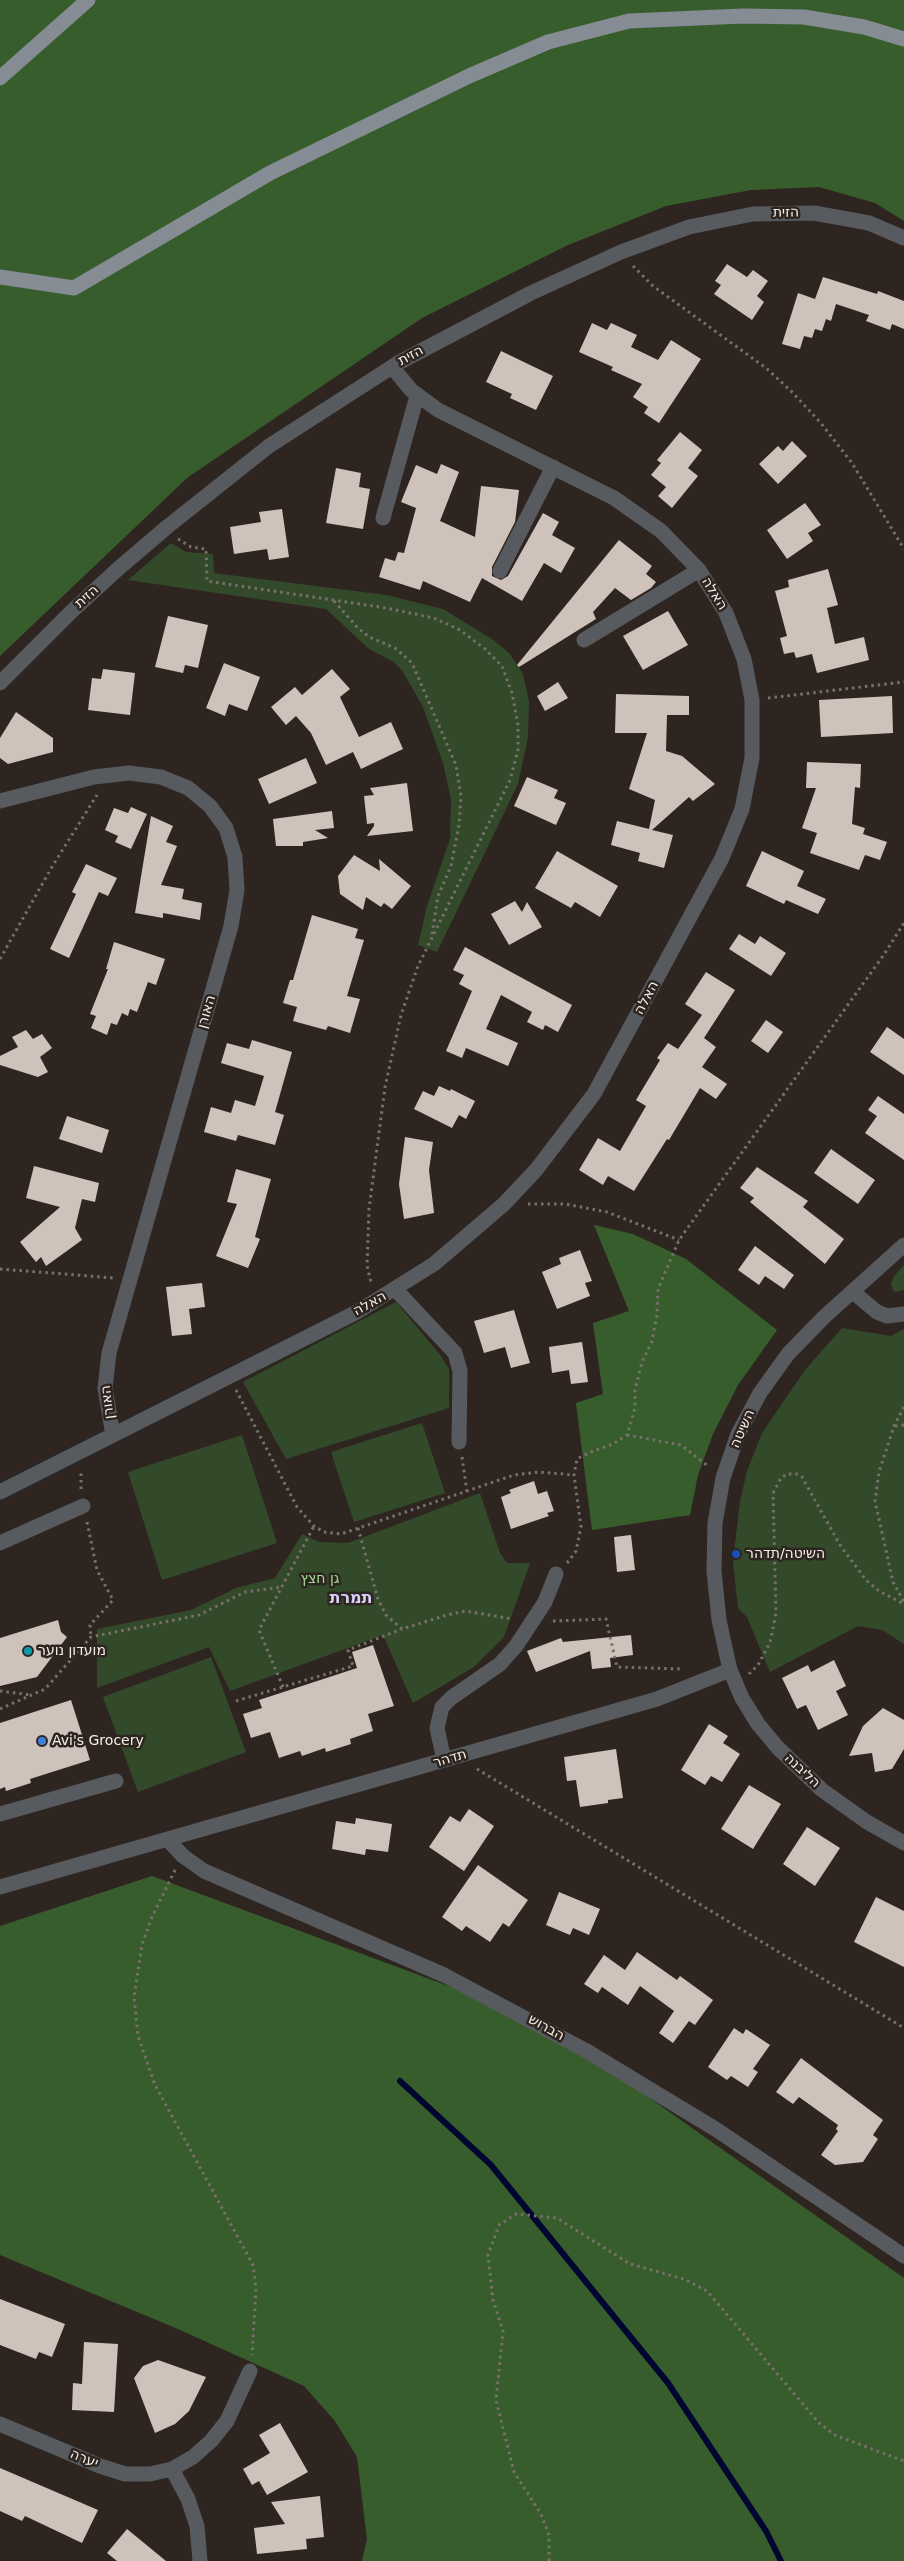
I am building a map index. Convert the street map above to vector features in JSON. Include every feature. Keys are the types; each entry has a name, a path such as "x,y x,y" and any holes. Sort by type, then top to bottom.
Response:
{"main road":[{"path":"0,78 88,0"},
{"path":"0,277 74,288 270,173 469,76 548,42 629,21 744,16 804,18 864,27 904,39"}],"street":[{"name":"הזית","path":"0,682 71,612 167,527 269,446 392,367 486,315 621,252 689,227 753,214 814,213 869,223 904,238"},
{"name":"האלה","path":"0,1492 396,1290 434,1264 504,1204 536,1170 594,1094 722,858 742,809 752,758 752,700 744,659 726,613 699,570 661,531 614,498 446,414 417,396 392,367"},
{"path":"383,518 417,396"},
{"path":"500,571 553,467"},
{"path":"584,640 699,570"},
{"name":"האורן","path":"0,801 94,777 129,773 161,777 188,788 210,806 226,828 235,857 237,890 231,926 109,1354 105,1377 107,1408 113,1435"},
{"name":"השיטה","path":"730,1670 719,1620 714,1571 715,1523 723,1478 738,1434 760,1393 788,1354 824,1317 904,1245"},
{"path":"396,1290 456,1353 460,1371 459,1442"},
{"path":"854,1292 877,1312 887,1316 904,1314"},
{"path":"0,1543 83,1506"},
{"path":"451,1759 437,1728 442,1707 450,1698 500,1664 516,1646 545,1602 556,1574"},
{"name":"הליבנה","path":"730,1670 737,1687 758,1724 799,1770 845,1808 904,1843"},
{"name":"תדהר","path":"0,1888 657,1699 730,1670"},
{"path":"0,1814 116,1781"},
{"name":"הברוש","path":"168,1840 183,1856 213,1876 444,1975 568,2040 718,2130 904,2256"},
{"name":"יערה","path":"0,2424 100,2466 125,2474 150,2474 172,2468 193,2457 211,2441 227,2421 250,2371"},
{"path":"172,2468 188,2499 197,2526 200,2561"}],"path":[{"path":"621,252 653,286 766,368 791,391 852,463 904,549"},
{"path":"167,527 181,543 206,549 207,581 334,600 434,618 460,630 485,648 502,666 512,693 518,725 518,750 510,780 418,966 402,1015 385,1087 369,1209 367,1266 375,1302"},
{"path":"334,600 358,628 369,636 395,648 412,663 456,765 461,796 459,825 450,866 438,896 432,938"},
{"path":"752,700 904,682"},
{"path":"0,958 53,865 109,776"},
{"path":"556,1574 576,1551 581,1527 574,1475 577,1459 613,1444 627,1435 642,1362 652,1341 657,1315 658,1289 679,1240 884,956 904,922"},
{"path":"504,1204 566,1204 607,1212 679,1240"},
{"path":"0,1269 130,1279"},
{"path":"229,1376 297,1507 314,1526 324,1532 341,1534 514,1475 539,1472 574,1475"},
{"path":"904,1407 894,1426 879,1472 875,1501 892,1582 904,1603"},
{"path":"894,1426 904,1425"},
{"path":"627,1435 681,1445 723,1478"},
{"path":"459,1442 467,1492"},
{"path":"80,1452 83,1506 95,1553 97,1570 112,1600 90,1625 91,1637"},
{"path":"737,1687 758,1665 770,1643 776,1613 773,1493 781,1478 787,1474 798,1474 802,1477 840,1545 866,1580 879,1591 904,1603"},
{"path":"283,1687 259,1630 314,1526"},
{"path":"0,1709 44,1688 91,1637 199,1615 245,1592 282,1586"},
{"path":"236,1701 353,1666 348,1650 402,1630"},
{"path":"0,1691 32,1695"},
{"path":"451,1759 904,2028"},
{"path":"183,1856 151,1919 142,1945 134,1997 138,2036 155,2085 253,2265 256,2289 250,2371"},
{"path":"549,2561 549,2535 541,2514 514,2472 496,2400 504,2332 493,2300 488,2255 499,2225 516,2214 557,2218 630,2264 684,2279 707,2291 819,2423 835,2435 904,2460"}],"green space":[{"path":"0,0 904,0 904,221 875,203 819,187 751,190 666,206 568,245 422,318 187,478 0,656"},
{"path":"171,543 186,552 213,554 214,573 386,595 443,609 492,639 509,653 523,674 529,702 528,737 518,784 437,952 418,945 427,906 450,839 451,799 443,763 423,707 403,672 394,662 369,649 326,609 128,580"},
{"path":"594,1225 633,1234 686,1259 777,1330 738,1385 713,1434 698,1475 690,1515 592,1530 576,1403 603,1394 593,1323 629,1311"},
{"path":"904,1265 904,1290 894,1292 891,1285 894,1276"},
{"path":"396,1302 441,1356 449,1369 449,1408 286,1459 243,1382"},
{"path":"842,1328 891,1336 904,1329 904,1644 882,1630 858,1626 770,1672 747,1617 738,1608 733,1561 740,1502 747,1471 762,1433 805,1370"},
{"path":"422,1423 445,1493 354,1522 331,1452"},
{"path":"242,1435 277,1543 162,1580 128,1472"},
{"name":"גן חצץ","path":"480,1493 500,1553 507,1563 530,1563 504,1637 474,1667 413,1703 383,1635 230,1691 209,1647 97,1688 97,1629 191,1610 236,1588 275,1578 302,1534 319,1542 348,1543"},
{"path":"211,1657 246,1752 138,1792 103,1697"},
{"path":"152,1876 497,2004 620,2077 904,2278 904,2561 362,2561 367,2539 357,2457 335,2421 304,2386 178,2329 0,2255 0,1926"}],"building":[{"path":"727,264 747,277 753,270 768,281 757,296 764,302 752,320 714,294 721,285 715,281"},
{"path":"823,277 877,294 878,291 904,301 904,329 892,324 890,330 866,321 869,315 836,304 831,321 826,319 822,331 815,329 812,338 804,336 800,349 782,344 798,293 815,299"},
{"path":"592,323 607,330 611,323 637,335 631,347 658,360 671,340 701,359 659,423 644,413 648,407 633,397 642,384 611,370 613,367 579,352"},
{"path":"501,351 553,376 536,410 510,398 512,394 486,382"},
{"path":"680,432 702,450 688,468 698,476 672,508 658,496 666,487 651,475 661,463 657,460"},
{"path":"792,441 807,456 778,484 759,464 778,446 783,451"},
{"path":"441,464 459,472 440,521 475,537 481,486 519,490 515,522 492,567 492,576 501,580 508,576 543,513 559,522 552,535 575,548 561,573 544,563 522,601 482,578 470,602 423,581 420,590 379,577 385,558 395,561 398,552 404,553 416,508 401,502 416,465 437,474"},
{"path":"336,468 361,473 359,487 370,489 363,529 326,523"},
{"path":"805,503 821,525 808,533 813,541 787,559 767,530"},
{"path":"282,509 289,557 269,560 267,549 234,554 230,527 261,522 259,512"},
{"path":"619,540 652,566 646,574 656,582 651,588 631,600 615,588 593,612 596,619 519,667 517,665"},
{"path":"828,569 838,605 827,608 835,644 864,637 869,660 817,673 812,654 796,658 794,652 784,654 780,638 787,636 775,591 789,587 788,580"},
{"path":"668,611 688,645 643,670 623,636"},
{"path":"168,616 208,625 198,668 185,665 183,673 155,667"},
{"path":"224,663 260,677 247,711 229,704 225,716 206,708"},
{"path":"103,669 135,673 130,715 88,710 92,678 101,679"},
{"path":"332,669 350,689 340,697 359,737 391,722 403,749 361,769 353,752 326,765 311,733 296,716 286,725 271,707 295,687 302,695"},
{"path":"558,682 568,698 545,711 537,696"},
{"path":"616,694 689,696 689,715 667,715 666,751 682,756 715,784 693,801 689,797 652,830 673,835 664,868 638,861 640,853 611,845 617,821 649,829 655,800 629,789 647,733 615,733"},
{"path":"892,696 893,733 821,737 819,700"},
{"path":"16,712 53,738 53,752 8,764 0,758 0,738"},
{"path":"306,758 317,783 269,804 258,779"},
{"path":"807,762 861,764 860,788 855,787 852,824 865,828 863,834 887,842 880,860 865,855 859,870 810,853 817,833 802,828 816,788 806,788"},
{"path":"527,777 558,790 554,798 566,803 556,825 514,806"},
{"path":"407,783 413,831 367,836 374,826 374,823 367,824 364,796 374,795 370,788"},
{"path":"131,807 147,814 131,849 115,842 118,836 105,830 114,808 128,813"},
{"path":"332,811 334,828 315,830 328,838 303,842 303,846 276,846 273,819"},
{"path":"151,816 173,826 166,842 177,846 161,885 184,889 182,899 202,903 200,920 163,913 163,918 135,913"},
{"path":"557,851 618,886 600,917 575,902 571,908 535,888"},
{"path":"762,851 804,871 797,886 826,899 818,914 786,900 784,904 746,886"},
{"path":"354,855 380,871 379,859 411,886 392,909 384,903 381,907 366,897 363,910 340,894 338,876"},
{"path":"86,864 117,878 108,896 99,892 69,958 50,949 76,894 72,892"},
{"path":"515,901 522,912 527,902 542,927 509,945 491,914"},
{"path":"312,915 358,929 355,938 364,940 347,996 360,999 350,1033 328,1026 326,1030 293,1021 297,1007 283,1003 290,980 293,980"},
{"path":"739,934 755,944 760,936 786,953 771,976 729,949"},
{"path":"114,942 165,959 156,985 148,982 137,1012 130,1009 128,1016 122,1013 117,1025 111,1023 107,1035 91,1028 96,1016 90,1014 108,969 106,969"},
{"path":"465,947 572,1005 558,1032 545,1025 543,1030 527,1022 532,1012 501,995 486,1029 518,1043 508,1066 466,1048 462,1058 446,1051 472,991 459,984 464,975 453,970"},
{"path":"706,972 735,990 704,1038 716,1047 702,1067 727,1084 716,1099 700,1088 669,1140 667,1139 634,1191 608,1176 603,1185 579,1170 598,1138 620,1151 646,1106 636,1100 660,1060 657,1058 668,1043 678,1049 702,1015 685,1004"},
{"path":"766,1020 783,1032 768,1053 751,1041"},
{"path":"887,1027 904,1039 904,1075 870,1052"},
{"path":"26,1030 33,1039 42,1034 52,1048 40,1057 48,1072 38,1077 0,1065 0,1056 18,1047 12,1037"},
{"path":"252,1040 292,1052 275,1112 284,1115 275,1145 238,1135 236,1141 204,1132 211,1107 231,1113 235,1100 255,1106 264,1076 221,1063 227,1043 249,1049"},
{"path":"439,1086 450,1091 451,1089 475,1101 466,1119 459,1115 452,1128 414,1109 423,1091 434,1096"},
{"path":"878,1096 904,1114 904,1160 865,1133 877,1116 868,1110"},
{"path":"67,1116 109,1130 102,1153 59,1139"},
{"path":"405,1137 433,1142 429,1170 434,1213 404,1219 399,1184"},
{"path":"831,1149 875,1180 858,1204 814,1173"},
{"path":"34,1166 99,1183 95,1202 82,1199 75,1228 82,1240 46,1266 41,1257 36,1262 20,1242 60,1207 26,1198"},
{"path":"757,1167 808,1201 803,1207 844,1239 825,1264 750,1202 754,1198 740,1188"},
{"path":"236,1169 271,1179 255,1237 260,1239 248,1268 216,1256 237,1204 227,1202"},
{"path":"755,1246 794,1275 784,1289 765,1276 759,1285 738,1270"},
{"path":"580,1250 592,1281 585,1283 590,1296 557,1309 542,1272 561,1264 559,1258"},
{"path":"202,1283 205,1307 189,1309 192,1334 172,1336 166,1287"},
{"path":"514,1310 530,1363 511,1368 505,1347 484,1353 474,1321"},
{"path":"582,1342 588,1382 571,1384 569,1370 552,1373 549,1347"},
{"path":"534,1481 538,1494 547,1491 554,1511 547,1513 549,1516 511,1529 501,1497 511,1493 509,1490"},
{"path":"631,1535 635,1570 617,1572 614,1537"},
{"name":"מועדון נוער","path":"58,1620 61,1632 67,1637 37,1677 0,1686 0,1638"},
{"path":"631,1635 633,1655 610,1658 611,1667 592,1669 590,1651 536,1672 527,1651 561,1638 563,1642"},
{"path":"373,1645 394,1706 368,1714 373,1731 350,1739 351,1744 326,1752 325,1748 302,1756 300,1751 279,1758 270,1732 251,1738 243,1714 262,1708 259,1700 357,1668 352,1652"},
{"path":"834,1660 846,1686 836,1691 848,1715 818,1730 806,1705 797,1709 782,1678 808,1665 811,1672"},
{"name":"Avi's Grocery","path":"71,1700 90,1760 30,1779 31,1783 6,1791 5,1787 0,1789 0,1723"},
{"path":"883,1708 904,1720 904,1749 892,1769 875,1772 872,1753 849,1756 863,1726"},
{"path":"709,1724 728,1736 723,1743 740,1754 722,1782 711,1776 705,1785 681,1770"},
{"path":"616,1749 623,1798 608,1800 608,1803 580,1807 576,1780 567,1781 564,1757"},
{"path":"749,1785 781,1804 753,1849 721,1829"},
{"path":"469,1809 494,1826 464,1871 429,1847 450,1816 460,1822"},
{"path":"356,1818 392,1824 388,1852 366,1849 365,1855 332,1849 336,1821 355,1824"},
{"path":"807,1827 840,1848 815,1886 783,1864"},
{"path":"478,1865 528,1900 509,1927 503,1923 490,1942 466,1926 462,1931 442,1917"},
{"path":"559,1892 600,1909 589,1935 573,1928 570,1935 546,1925"},
{"path":"876,1897 904,1911 904,1967 854,1942"},
{"path":"637,1952 677,1980 680,1976 713,2000 695,2025 689,2021 673,2043 659,2033 674,2011 640,1986 628,2005 602,1987 598,1993 584,1984 604,1955 625,1970"},
{"path":"734,2028 743,2034 746,2029 770,2045 753,2069 758,2072 748,2087 731,2076 727,2080 708,2067"},
{"path":"801,2058 883,2120 873,2135 878,2139 863,2162 835,2165 821,2155 838,2131 836,2129 838,2125 799,2097 793,2104 776,2092"},
{"path":"0,2299 65,2324 52,2357 39,2352 36,2359 0,2345"},
{"path":"84,2342 118,2344 114,2412 72,2410 73,2383 82,2384"},
{"path":"158,2360 206,2377 189,2411 175,2424 155,2433 134,2378 143,2366"},
{"path":"280,2423 308,2472 267,2495 259,2481 252,2485 243,2469 270,2453 259,2435"},
{"path":"0,2468 98,2510 82,2543 25,2516 22,2521 0,2511"},
{"path":"320,2496 324,2537 306,2539 307,2549 257,2554 254,2528 285,2524 271,2502"},
{"path":"127,2529 166,2561 117,2561 107,2553"}],"waterway":[{"path":"400,2081 491,2165 668,2383 766,2531 781,2561"}],"place":[{"name":"השיטה/תדהר","path":"736,1554"},
{"name":"מועדון נוער","path":"28,1651"},
{"name":"Avi's Grocery","path":"42,1741"}],"district":[{"name":"תמרת","path":"351,1599"}]}
